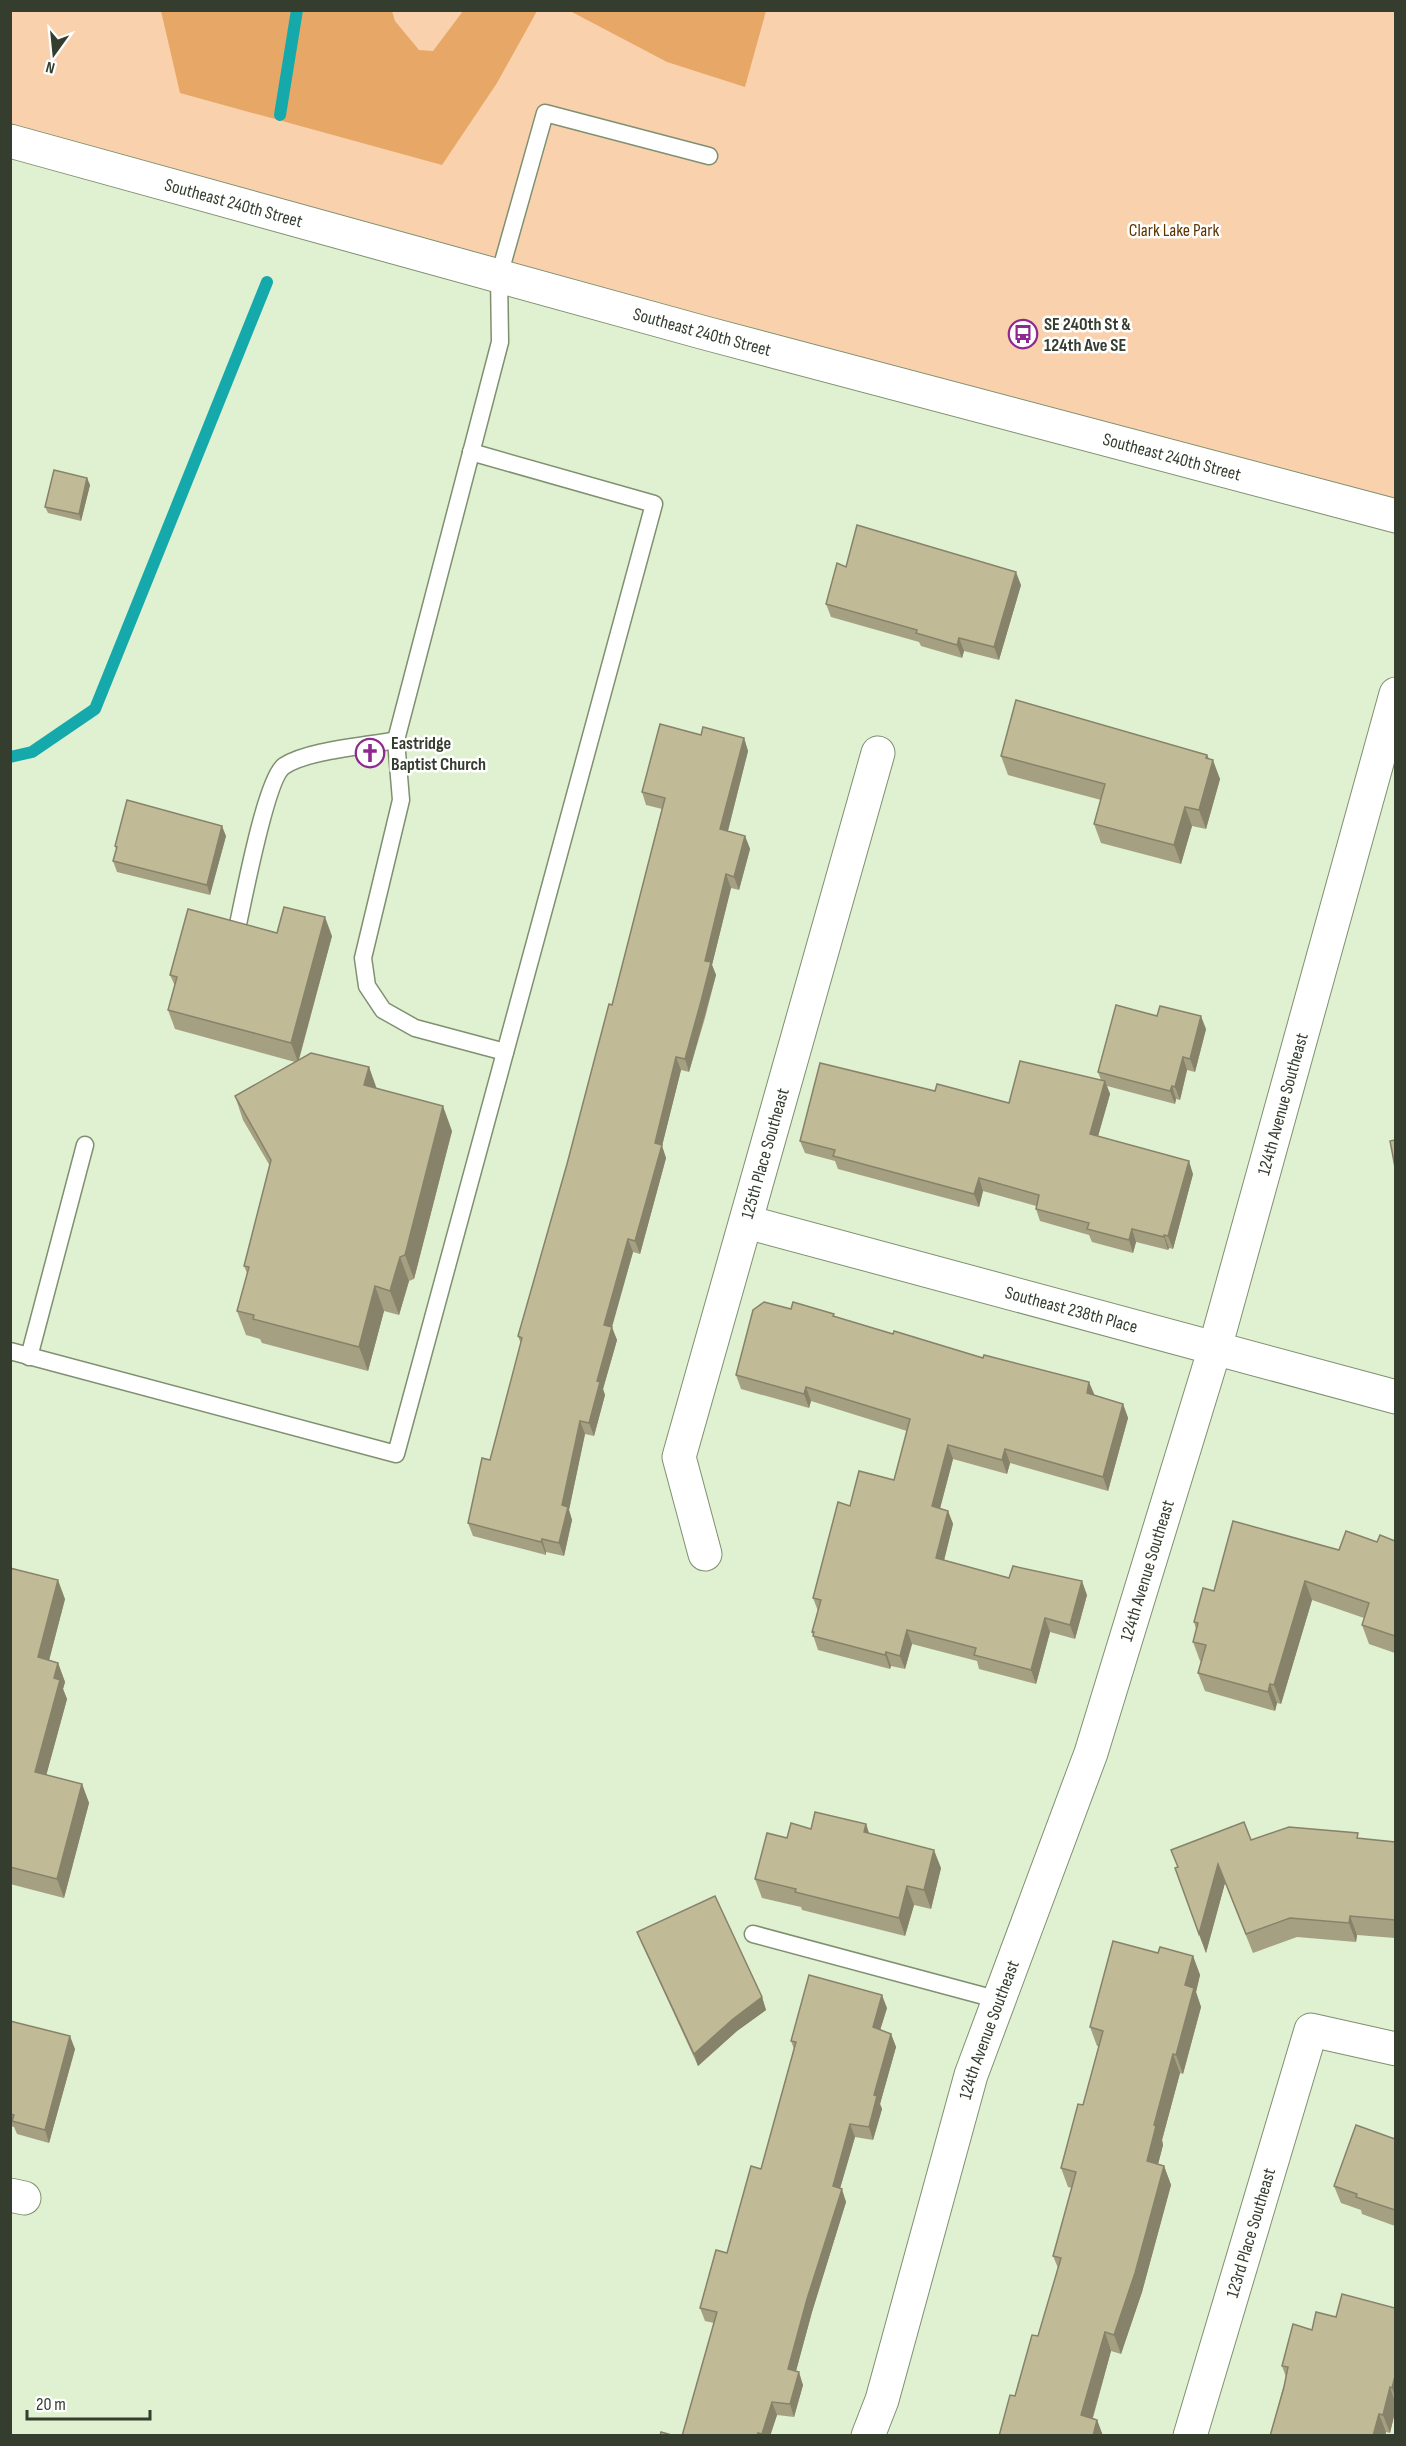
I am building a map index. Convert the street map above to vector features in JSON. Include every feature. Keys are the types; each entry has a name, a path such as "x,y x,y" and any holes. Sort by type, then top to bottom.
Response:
{"street":[{"name":"Southeast 240th Street","path":"10,141 705,333 1395,516"},
{"name":"124th Avenue Southeast","path":"868,2436 882,2400 971,2074 1091,1753 1215,1348 1395,694"},
{"name":"125th Place Southeast","path":"705,1554 679,1457 878,753"},
{"name":"Southeast 238th Place","path":"747,1222 1395,1397"},
{"name":"123rd Place Southeast","path":"1190,2436 1311,2030 1395,2049"}],"lane":[{"path":"505,1052 415,1028 382,1010 367,986 363,958 401,800 396,740 500,342 499,276 545,112 709,156"},
{"path":"10,1352 396,1454 654,504 471,452"},
{"path":"237,929 270,792 282,767 303,757 396,740"},
{"path":"29,1357 85,1145"},
{"path":"753,1934 999,2000"}],"green space":[{"name":"Clark Lake Park","path":"10,11 1395,11 1395,516 11,141"}],"shaded area":[{"path":"766,10 745,87 667,62 570,11"},
{"path":"161,11 392,11 395,21 419,50 433,51 463,11 537,11 497,83 442,165 180,93"}],"building":[{"path":"54,470 87,478 79,514 45,507"},
{"path":"857,525 1016,572 994,647 959,638 957,645 916,633 917,630 826,604 837,563 846,567"},
{"path":"1016,700 1207,755 1206,758 1213,760 1199,810 1185,807 1174,845 1094,824 1105,784 1001,756"},
{"path":"660,724 701,735 703,727 744,738 720,829 745,836 734,877 726,874 705,961 711,962 700,1005 685,1059 676,1057 655,1143 662,1145 635,1241 628,1239 604,1325 612,1327 597,1381 600,1382 589,1423 580,1421 562,1505 568,1507 559,1543 542,1539 541,1542 468,1523 482,1458 490,1460 522,1338 518,1336 609,1004 612,1005 665,798 642,792"},
{"path":"127,800 222,826 207,885 113,861"},
{"path":"284,907 325,917 291,1043 168,1010 177,977 170,975 188,909 277,933"},
{"path":"1116,1005 1157,1016 1160,1006 1201,1016 1190,1059 1183,1057 1175,1087 1172,1086 1170,1091 1098,1072"},
{"path":"311,1053 369,1067 364,1085 443,1106 405,1255 400,1257 390,1291 375,1286 359,1347 253,1319 254,1315 237,1311 249,1267 244,1266 271,1160 235,1096"},
{"path":"1020,1061 1105,1081 1090,1134 1189,1161 1168,1236 1132,1229 1129,1240 1087,1229 1089,1223 1036,1209 1039,1195 979,1178 974,1194 833,1156 835,1150 800,1141 820,1063 935,1091 937,1084 1009,1103"},
{"path":"1395,1140 1395,1167 1390,1141"},
{"path":"764,1302 791,1309 793,1302 893,1334 894,1331 983,1358 984,1355 1089,1382 1087,1393 1123,1404 1103,1477 1005,1449 1002,1460 948,1445 932,1506 948,1511 936,1558 1009,1578 1013,1566 1082,1581 1070,1625 1045,1618 1031,1670 974,1655 976,1648 907,1630 900,1656 886,1652 885,1655 813,1636 814,1632 812,1632 821,1600 813,1598 838,1502 850,1506 859,1471 894,1480 910,1419 806,1387 804,1394 736,1375 753,1310"},
{"path":"1233,1521 1339,1550 1346,1531 1377,1542 1380,1535 1395,1541 1395,1636 1362,1625 1369,1603 1305,1581 1274,1685 1270,1684 1268,1692 1198,1673 1206,1645 1193,1642 1198,1623 1194,1622 1203,1588 1214,1591"},
{"path":"10,1568 58,1580 38,1657 58,1663 54,1678 60,1680 35,1772 82,1784 57,1879 10,1867"},
{"path":"815,1812 866,1824 864,1832 934,1850 924,1890 907,1886 899,1918 795,1892 796,1889 755,1879 767,1833 787,1838 791,1823 811,1829"},
{"path":"1244,1822 1251,1840 1289,1827 1358,1833 1357,1838 1395,1842 1395,1920 1350,1916 1349,1923 1290,1918 1246,1934 1218,1864 1199,1934 1175,1868 1178,1867 1171,1850"},
{"path":"715,1896 762,1997 694,2054 637,1932"},
{"path":"1113,1941 1158,1953 1160,1947 1193,1956 1185,1985 1194,1988 1176,2055 1173,2054 1147,2161 1164,2166 1135,2273 1114,2335 1105,2332 1081,2415 1097,2420 1093,2436 999,2436 1010,2395 1015,2396 1032,2335 1038,2336 1061,2258 1053,2256 1076,2172 1061,2168 1078,2104 1083,2105 1103,2031 1090,2027"},
{"path":"809,1975 882,1995 873,2027 891,2034 874,2095 877,2096 869,2127 850,2124 833,2186 842,2189 807,2299 788,2369 799,2372 790,2404 772,2402 762,2434 758,2433 758,2436 682,2436 717,2312 700,2308 716,2250 727,2253 751,2166 761,2169 796,2042 791,2041"},
{"path":"10,2021 70,2036 45,2130 12,2121 14,2115 10,2114"},
{"path":"1356,2125 1395,2139 1395,2210 1356,2197 1357,2194 1334,2186"},
{"path":"1342,2294 1395,2308 1395,2376 1383,2415 1379,2414 1373,2436 1270,2436 1284,2387 1288,2367 1282,2366 1293,2324 1312,2330 1316,2312 1336,2317"},
{"path":"661,2432 675,2436 660,2436"}],"waterway":[{"path":"280,115 297,10"},
{"path":"10,757 32,752 95,709 267,282"}],"place":[{"name":"SE 240th St & 124th Ave SE","path":"1023,334"},
{"name":"Eastridge Baptist Church","path":"370,753"}]}
